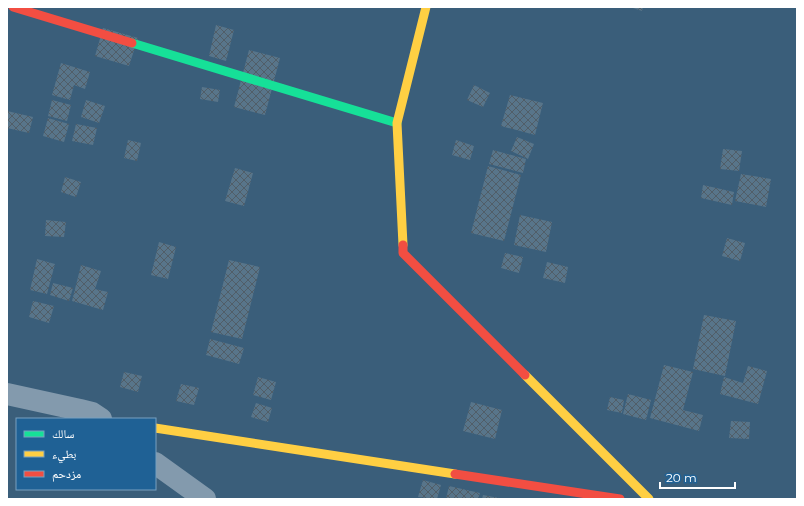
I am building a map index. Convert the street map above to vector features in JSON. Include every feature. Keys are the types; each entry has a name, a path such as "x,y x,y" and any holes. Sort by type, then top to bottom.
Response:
{"street":[{"path":"13,7 397,123"},
{"path":"426,7 397,123 403,253 650,499"},
{"path":"7,394 92,413 100,418"},
{"path":"156,428 620,499"},
{"path":"156,464 205,499"}],"building":[{"path":"630,7 643,7 642,11"},
{"path":"216,25 234,30 226,61 209,56"},
{"path":"103,28 138,38 129,66 95,56"},
{"path":"249,50 280,58 265,115 234,107"},
{"path":"61,63 90,72 85,89 74,85 70,100 52,95"},
{"path":"474,85 490,93 483,107 467,100"},
{"path":"202,87 220,90 218,102 200,99"},
{"path":"510,95 543,103 535,135 501,126"},
{"path":"52,100 71,105 67,121 48,116"},
{"path":"86,100 105,106 99,123 81,117"},
{"path":"7,111 33,117 29,133 7,128"},
{"path":"48,118 69,124 64,142 43,136"},
{"path":"76,124 97,128 93,145 72,141"},
{"path":"517,137 534,144 528,159 511,151"},
{"path":"128,140 141,143 137,161 124,158"},
{"path":"456,140 474,146 470,160 452,155"},
{"path":"723,149 742,151 739,171 720,169"},
{"path":"493,150 526,159 523,173 489,164"},
{"path":"488,166 521,175 504,241 471,233"},
{"path":"235,168 253,173 244,206 225,201"},
{"path":"741,174 771,179 766,207 735,201"},
{"path":"65,177 81,182 76,197 61,192"},
{"path":"703,185 734,192 732,205 701,198"},
{"path":"520,215 552,222 546,252 514,245"},
{"path":"46,220 66,222 64,237 45,236"},
{"path":"727,238 745,243 740,261 722,256"},
{"path":"159,242 176,247 168,279 151,275"},
{"path":"505,253 523,257 519,273 501,268"},
{"path":"37,259 55,264 47,294 30,290"},
{"path":"229,260 260,267 242,339 211,332"},
{"path":"547,262 568,267 565,283 543,278"},
{"path":"81,265 101,271 95,289 108,292 103,310 72,301"},
{"path":"53,283 73,288 69,301 50,295"},
{"path":"33,301 54,306 49,323 29,317"},
{"path":"704,315 736,321 725,376 693,369"},
{"path":"210,339 244,348 239,364 206,355"},
{"path":"664,365 693,372 683,410 703,415 699,431 650,418"},
{"path":"748,366 767,371 758,404 720,394 724,377 743,383"},
{"path":"124,372 142,376 138,392 120,387"},
{"path":"258,377 276,382 271,400 253,395"},
{"path":"181,384 199,388 194,405 176,401"},
{"path":"628,394 651,400 646,420 623,414"},
{"path":"610,397 624,400 622,413 607,410"},
{"path":"471,402 502,410 495,439 463,431"},
{"path":"256,403 272,408 268,422 251,417"},
{"path":"731,421 750,422 749,439 729,438"},
{"path":"423,480 441,485 437,499 418,497"},
{"path":"449,486 480,493 478,499 446,499"},
{"path":"483,495 499,498 499,499 482,499"}],"traffic: fast":[{"path":"132,43 397,123"}],"traffic: slow":[{"path":"403,245 397,123 426,7"},
{"path":"525,375 649,499"},
{"path":"156,428 455,474"}],"traffic: jam":[{"path":"13,7 132,43"},
{"path":"403,245 403,253 525,375"},
{"path":"455,474 620,499"}]}
